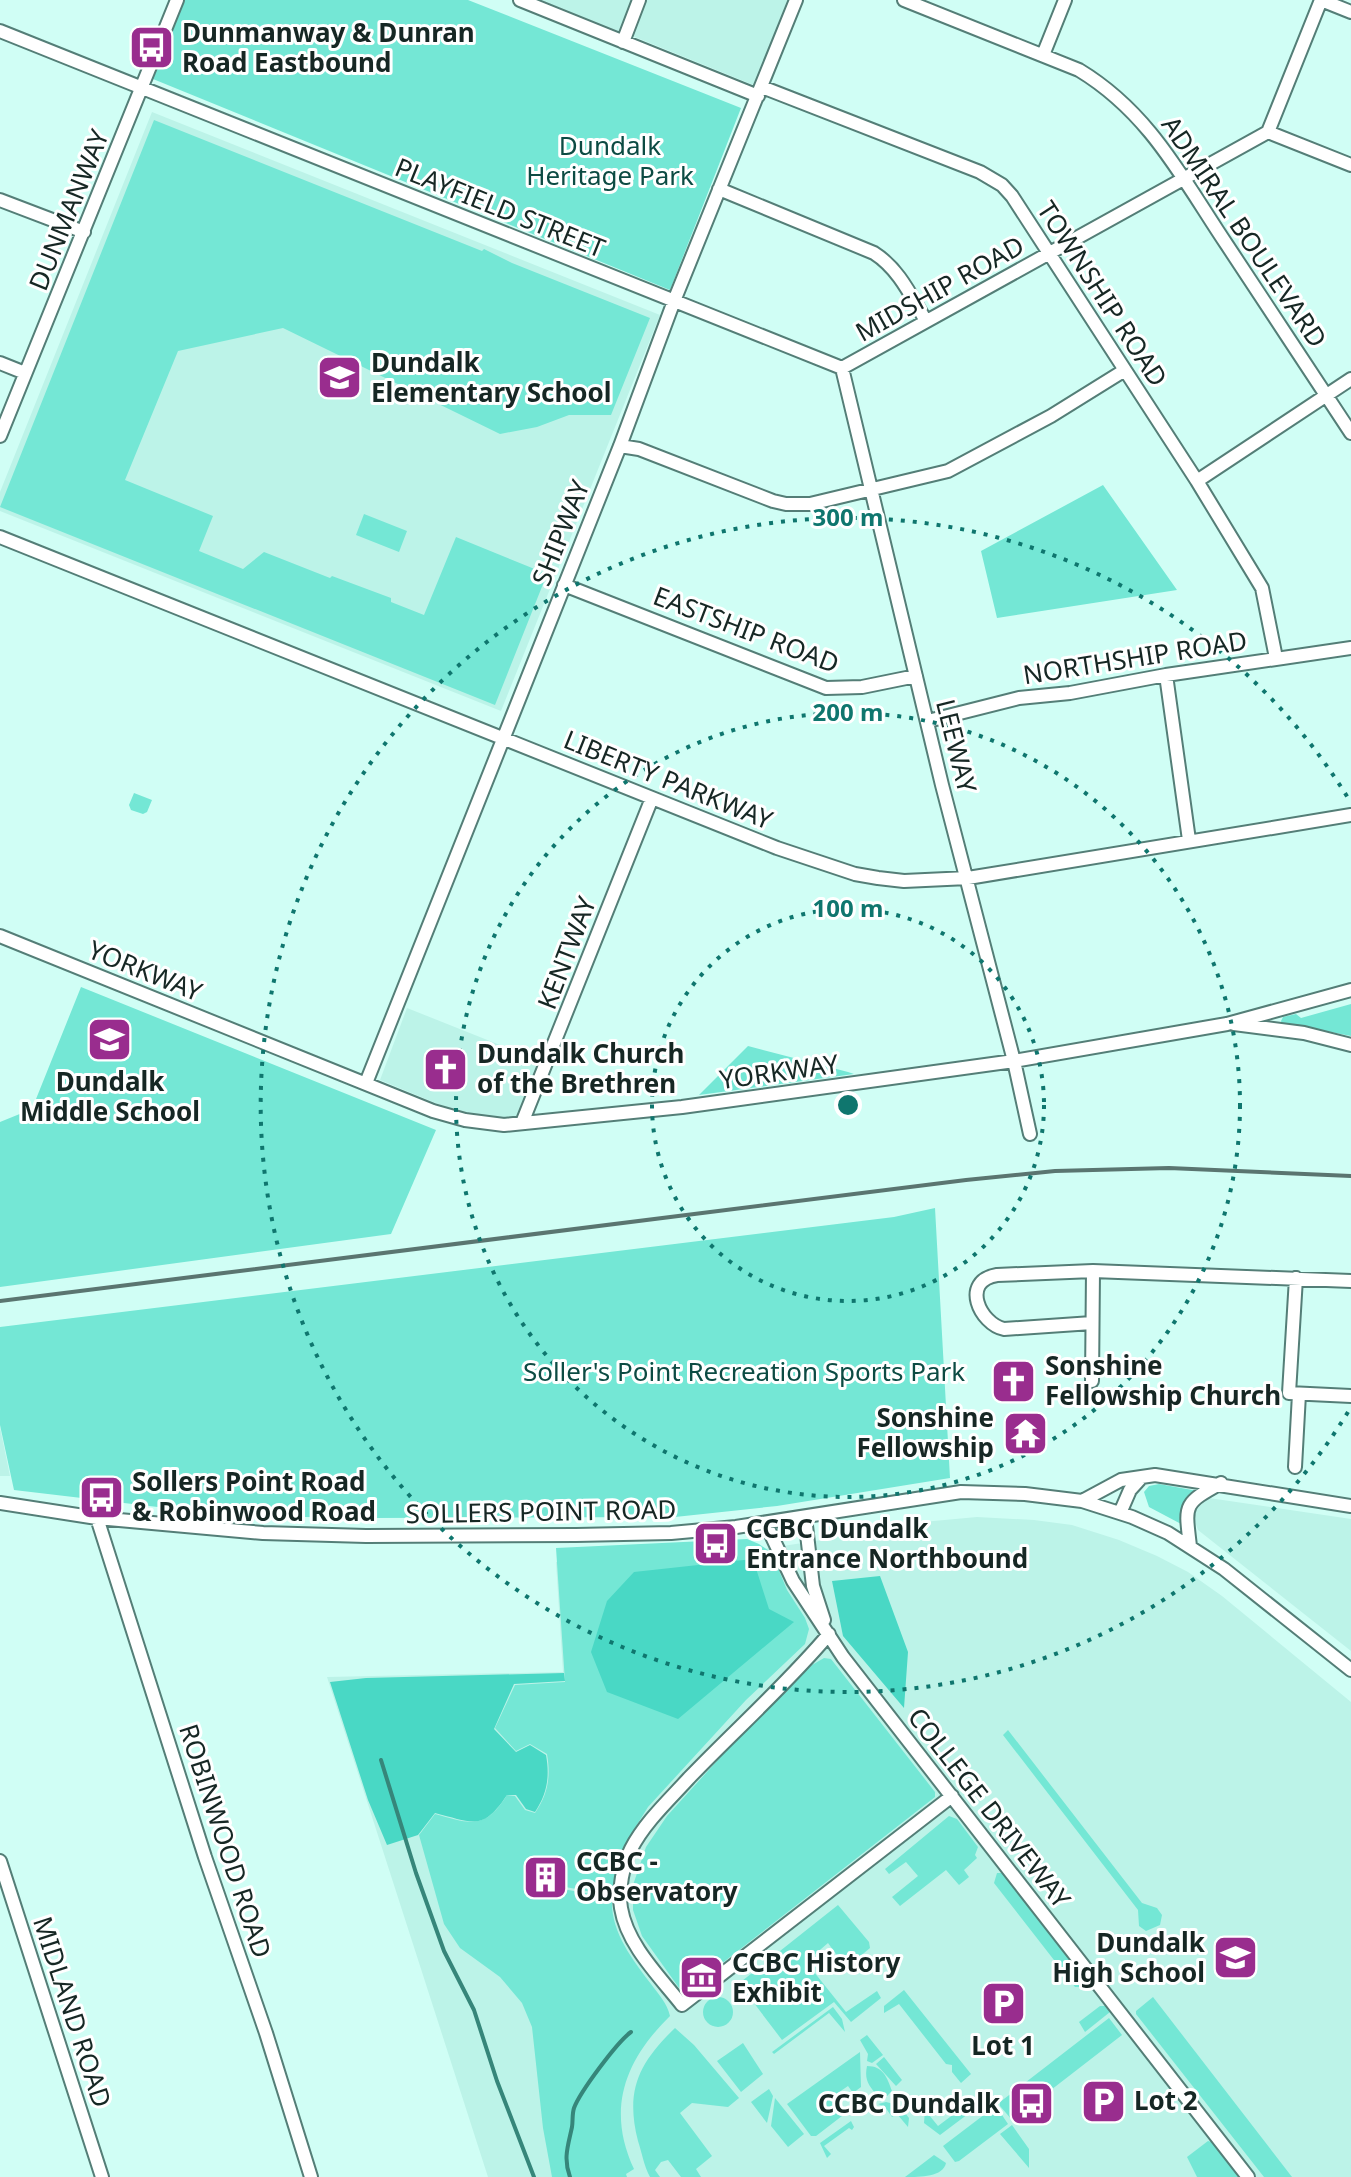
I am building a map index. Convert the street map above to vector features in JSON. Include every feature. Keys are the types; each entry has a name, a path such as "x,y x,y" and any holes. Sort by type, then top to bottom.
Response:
{"street":[{"name":"DUNMANWAY","path":"0,436 177,0"},
{"name":"TOWNSHIP ROAD","path":"520,0 623,42 980,172 1002,185 1197,481 1262,588 1276,658"},
{"path":"623,42 639,0"},
{"name":"SHIPWAY","path":"366,1083 796,0"},
{"name":"ADMIRAL BOULEVARD","path":"904,0 1079,70 1120,100 1152,133 1185,179 1351,433"},
{"path":"1043,55 1065,0"},
{"path":"1351,12 1321,0 1268,132 1351,165"},
{"name":"PLAYFIELD STREET","path":"0,31 842,368"},
{"name":"MIDSHIP ROAD","path":"842,368 1268,132"},
{"path":"719,189 874,253 898,275 926,321"},
{"path":"0,200 84,232"},
{"path":"0,363 25,373"},
{"name":"LEEWAY","path":"842,368 1030,1134"},
{"path":"620,446 639,449 786,504 810,504 948,471 1051,416 1125,370"},
{"path":"1197,481 1351,379"},
{"name":"LIBERTY PARKWAY","path":"0,537 777,848 855,874 904,881 968,878 1351,815"},
{"name":"EASTSHIP ROAD","path":"564,585 826,688 862,687 916,676"},
{"name":"NORTHSHIP ROAD","path":"928,721 1019,698 1070,693 1166,675 1351,648"},
{"path":"1166,675 1189,840"},
{"name":"KENTWAY","path":"522,1123 652,798"},
{"name":"YORKWAY","path":"0,936 433,1111 488,1125 669,1109 1014,1061 1227,1024 1351,990"},
{"path":"1227,1024 1304,1033 1351,1045"},
{"path":"1092,1381 1093,1271"},
{"path":"1092,1323 996,1328 979,1305 976,1292 978,1283 985,1277 1093,1271 1351,1281"},
{"path":"1296,1278 1289,1393 1351,1396"},
{"path":"1295,1467 1299,1394"},
{"path":"1082,1501 1099,1489 1121,1480 1155,1475 1221,1483 1351,1506 1351,1494"},
{"path":"1120,1513 1130,1490 1140,1479"},
{"path":"1190,1546 1189,1506 1199,1495 1221,1483"},
{"name":"SOLLERS POINT ROAD","path":"0,1503 197,1529 366,1536 671,1533 766,1524 961,1492 1013,1493 1082,1501 1168,1533 1190,1546 1224,1569 1351,1670"},
{"name":"COLLEGE DRIVEWAY","path":"805,1517 813,1586 829,1634"},
{"name":"ROBINWOOD ROAD","path":"97,1518 311,2177"},
{"name":"COLLEGE DRIVEWAY","path":"766,1524 793,1581 843,1657 1248,2177"},
{"path":"829,1634 667,1802 639,1836 630,1852 621,1909 642,1955 682,2005 952,1796"},
{"name":"MIDLAND ROAD","path":"0,1861 102,2177"}],"shaded area":[{"path":"535,0 791,0 756,86"},
{"name":"Dundalk Elementary School","path":"152,112 660,315 501,711 0,511 0,492"},
{"path":"407,1008 543,1062 519,1120 472,1118 380,1080"},
{"path":"0,1427 10,1476 0,1476"},
{"path":"1209,1498 1351,1519 1351,1651 1198,1530 1192,1513"},
{"path":"977,1517 1072,1525 1157,1556 1188,1572 1222,1596 1351,1702 1351,2177 488,2177 327,1677 563,1672 556,1562 737,1553 912,1523"}],"green space":[{"name":"Dundalk Heritage Park","path":"185,0 468,0 741,108 670,290 153,79"},
{"name":"Dundalk Elementary School","path":"154,120 482,251 484,249 650,318 611,415 569,415 537,427 500,434 283,328 178,351 125,480 213,516 199,551 243,569 264,552 391,598 391,602 424,615 456,537 547,574 495,705 0,507"},
{"path":"1103,485 1177,590 997,618 981,551"},
{"path":"364,514 407,531 399,552 356,535"},
{"path":"134,793 152,800 147,812 143,814 131,810 129,805"},
{"name":"Dundalk Middle School","path":"81,987 436,1130 391,1234 0,1287 0,1122 32,1109"},
{"path":"1351,1004 1351,1036 1295,1025 1283,1027 1281,1021 1283,1017 1296,1014 1301,1018"},
{"path":"748,1046 848,1072 854,1074 699,1095"},
{"name":"Soller's Point Recreation Sports Park","path":"935,1208 950,1478 777,1506 675,1517 234,1516 14,1490 0,1425 0,1327 894,1217"},
{"path":"1159,1484 1198,1491 1183,1525 1149,1507 1144,1492 1149,1486"},
{"path":"747,1539 772,1553 787,1590 809,1629 805,1644 746,1700 648,1807 630,1836 616,1870 613,1896 555,1885 558,1881 546,1865 533,1875 546,1890 552,1887 612,1898 618,1933 670,2016 641,2050 625,2086 621,2126 634,2169 626,2174 627,2177 552,2177 543,2128 532,2027 522,2003 500,1977 460,1948 444,1924 419,1835 435,1814 468,1822 484,1819 507,1795 515,1796 525,1810 535,1813 543,1799 549,1770 547,1754 530,1744 516,1751 495,1728 515,1685 565,1682 556,1548"},
{"path":"753,1559 769,1609 794,1622 678,1719 607,1692 591,1652 607,1601 634,1572"},
{"path":"880,1576 908,1652 904,1708 843,1636 832,1581"},
{"path":"824,1658 831,1659 935,1792 935,1797 716,1968 718,1972 691,1992 682,1992 642,1936 633,1910 633,1885 646,1847 667,1816 755,1719 812,1665"},
{"path":"564,1673 565,1681 514,1684 494,1729 516,1752 530,1745 546,1755 546,1785 535,1812 526,1809 516,1795 507,1795 499,1807 484,1819 469,1821 435,1813 418,1835 387,1845 368,1800 330,1682 366,1678"},
{"path":"1008,1730 1142,1903 1157,1908 1162,1915 1160,1925 1146,1931 1139,1926 1138,1910 1003,1735"},
{"path":"949,1816 957,1819 978,1847 977,1858 964,1870 969,1877 959,1885 946,1870 900,1906 892,1897 918,1876 906,1862 889,1874 885,1869"},
{"path":"997,1873 1003,1873 1084,1976 1085,1987 1075,1987 994,1883"},
{"path":"838,1905 869,1942 870,1948 846,1968 828,1943 806,1962 846,2012 877,1991 881,1998 851,2022 834,2002 782,2040 741,1986 742,1981"},
{"path":"904,1990 971,2074 961,2083 952,2072 952,2065 946,2064 899,2004 884,2013 884,2006"},
{"path":"718,1997 729,2001 733,2012 729,2023 718,2027 707,2023 703,2012 707,2001"},
{"path":"1153,1997 1292,2177 1264,2177 1136,2014"},
{"path":"1100,2006 1106,2006 1110,2012 1085,2032 1079,2022"},
{"path":"833,2007 842,2019 845,2032 829,2013 774,2054 772,2052"},
{"path":"1109,2018 1122,2035 1012,2120 1000,2102"},
{"path":"675,2028 694,2045 739,2098 728,2107 692,2103 680,2113 712,2156 696,2169 701,2177 681,2177 668,2160 661,2162 655,2170 660,2177 650,2177 634,2123 633,2107 638,2078 652,2053"},
{"path":"867,2035 883,2055 872,2063 867,2061 868,2054 860,2040"},
{"path":"743,2043 763,2074 741,2092 717,2061"},
{"path":"860,2052 861,2087 853,2093 848,2086 832,2097 843,2112 842,2116 816,2136 811,2136 787,2104"},
{"path":"884,2057 902,2080 896,2086 876,2064"},
{"path":"867,2066 881,2070 886,2077 892,2091 887,2096 878,2096 870,2086"},
{"path":"769,2089 773,2096 767,2123 751,2102"},
{"path":"775,2098 804,2134 788,2147 771,2126"},
{"path":"886,2102 904,2112 909,2118 908,2127 897,2114 892,2117 885,2107 878,2104"},
{"path":"966,2105 972,2111 940,2135 924,2123 925,2110 938,2126"},
{"path":"993,2108 998,2109 1008,2124 955,2162 943,2146"},
{"path":"851,2121 852,2130 849,2128 824,2146 831,2154 827,2158 820,2143"},
{"path":"1012,2125 1029,2149 1029,2168 1000,2134"},
{"path":"1208,2141 1215,2143 1240,2177 1197,2177 1187,2157"},
{"path":"934,2155 946,2163 941,2171 905,2177"}],"waterway":[{"path":"381,1760 444,1951 474,2010 534,2177"},
{"path":"570,2177 567,2158 574,2108 600,2068 631,2032"}],"railway":[{"path":"0,1301 1055,1171 1169,1168 1351,1176"}],"place":[{"name":"Dunmanway & Dunran Road Eastbound","path":"151,48"},
{"name":"Dundalk Elementary School","path":"340,378"},
{"name":"Dundalk Middle School","path":"110,1039"},
{"name":"Dundalk Church of the Brethren","path":"446,1069"},
{"name":"Sonshine Fellowship Church","path":"1014,1381"},
{"name":"Sonshine Fellowship","path":"1025,1433"},
{"name":"Sollers Point Road & Robinwood Road","path":"101,1497"},
{"name":"CCBC Dundalk Entrance Northbound","path":"715,1544"},
{"name":"CCBC - Observatory","path":"545,1877"},
{"name":"Dundalk High School","path":"1236,1958"},
{"name":"CCBC History Exhibit","path":"701,1978"},
{"name":"Lot 1","path":"1003,2003"},
{"name":"Lot 2","path":"1103,2101"},
{"name":"CCBC Dundalk","path":"1031,2104"}]}
